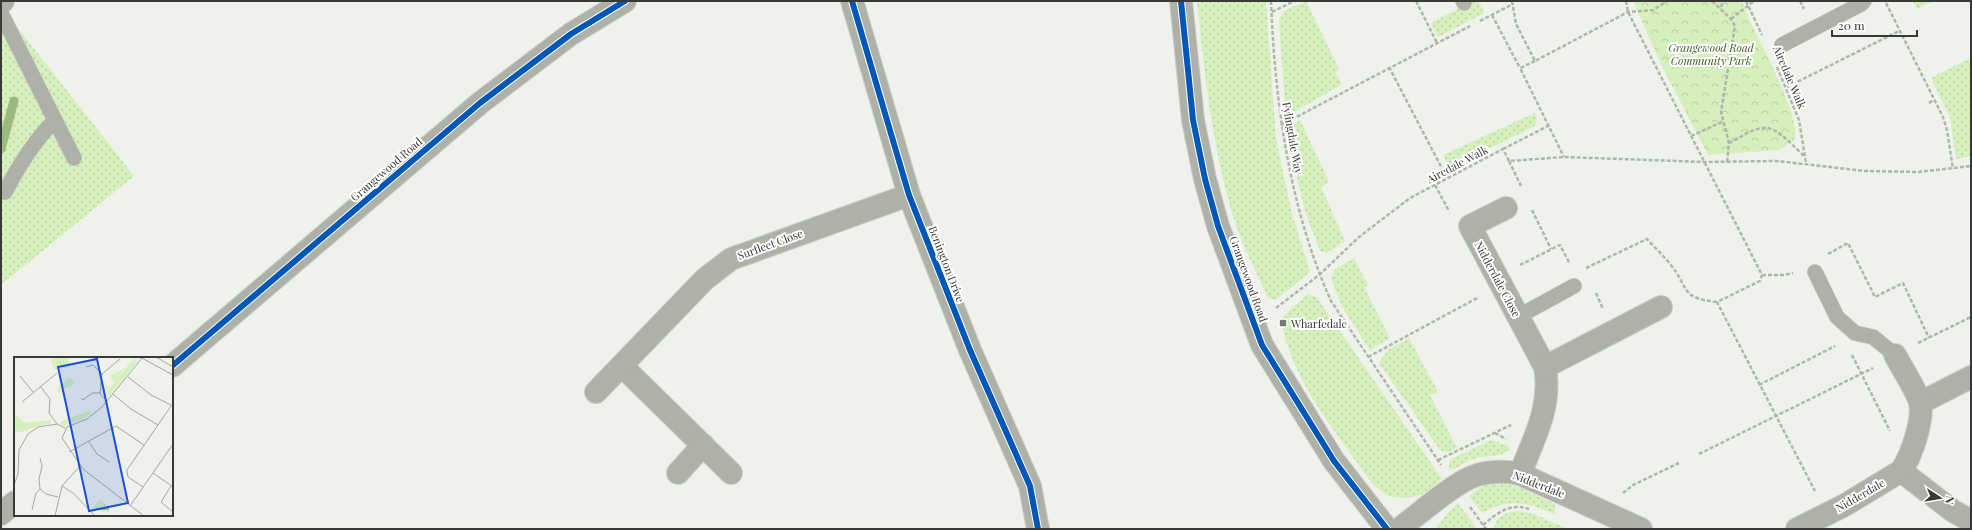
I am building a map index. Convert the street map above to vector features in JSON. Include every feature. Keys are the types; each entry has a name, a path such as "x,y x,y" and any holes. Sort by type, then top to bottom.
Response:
{"street":[{"name":"Benington Drive","path":"852,1 909,195 970,350 1030,486 1038,529"},
{"name":"Grangewood Road","path":"1181,1 1193,120 1205,179 1218,226 1262,345 1334,461 1387,529"},
{"name":"Grangewood Road","path":"173,365 480,103 547,51 614,4"},
{"name":"Surfleet Close","path":"596,392 705,279 731,259 909,195"},
{"name":"Nidderdale Close","path":"1506,208 1470,226 1502,284 1545,368 1548,382 1546,408 1520,474"},
{"path":"1545,368 1661,306"},
{"path":"1895,355 1920,403 1919,420 1904,467 1953,511 1971,521"},
{"path":"622,366 731,473"},
{"path":"1920,403 1971,377"},
{"path":"678,473 703,445"},
{"name":"Nidderdale","path":"1797,529 1845,505 1904,467"},
{"name":"Nidderdale","path":"1399,529 1455,487 1476,475 1489,472 1520,474 1641,529"},
{"path":"1,514 14,503"}],"lane":[{"path":"1782,45 1861,4 1864,1"},
{"path":"1,13 74,158"},
{"path":"5,192 20,163 40,136 55,120"},
{"path":"1815,272 1837,317 1850,337 1873,337 1895,355"},
{"path":"1518,316 1574,286"}],"path":[{"path":"1272,12 1294,1"},
{"path":"1281,125 1437,42 1416,1"},
{"path":"1512,1 1516,24 1535,61"},
{"path":"1585,268 1647,239 1671,265 1687,293 1693,298 1703,301 1717,302 1760,281 1762,275 1628,12 1626,1"},
{"path":"1520,68 1628,12 1653,10 1667,1"},
{"path":"1712,1 1721,7 1735,26 1721,112 1722,122 1729,143 1727,162"},
{"path":"1721,7 1723,1"},
{"path":"1731,19 1747,3 1754,1"},
{"path":"1885,1 1934,100 1947,130 1953,169"},
{"path":"1492,15 1564,157"},
{"path":"1787,87 1899,30"},
{"path":"1906,43 1910,41"},
{"path":"1389,67 1447,178"},
{"path":"1928,103 1934,100"},
{"path":"1691,136 1722,122"},
{"path":"1503,149 1548,126"},
{"path":"1729,143 1755,130 1768,128 1780,135 1806,158"},
{"path":"1823,257 1848,243 1875,297 1903,283 1929,338"},
{"path":"1762,275 1790,275 1797,271"},
{"path":"1368,357 1502,284"},
{"path":"1717,302 1759,385 1777,415 1827,514"},
{"path":"1699,454 1862,374 1895,355 1971,317"},
{"path":"1759,385 1850,337 1862,374 1904,467"},
{"path":"1735,349 1739,346"},
{"path":"1438,460 1546,408"},
{"path":"1608,514 1621,494 1634,485 1679,463"},
{"path":"1483,525 1504,509 1525,507 1536,511"}],"green space":[{"path":"1197,1 1266,1 1276,139 1292,214 1310,272 1276,300 1268,298 1240,237 1229,200 1211,116"},
{"path":"1306,1 1339,69 1335,72 1342,84 1286,117 1279,21 1284,11"},
{"path":"1473,1 1478,1 1484,13 1438,37 1431,23"},
{"name":"Grangewood Road Community Park","path":"1633,1 1742,1 1790,109 1795,126 1795,139 1779,150 1708,155 1660,62"},
{"path":"1913,1 1933,1 1917,9"},
{"path":"13,22 134,176 1,285 1,30"},
{"path":"1971,58 1971,156 1956,159 1950,117 1931,78"},
{"path":"1535,113 1537,118 1535,126 1449,168 1443,155"},
{"path":"1300,120 1329,182 1321,187 1345,241 1326,253 1320,251 1304,208 1289,140 1288,130"},
{"path":"1354,258 1368,285 1364,287 1390,338 1370,350 1342,307 1331,278 1335,269"},
{"path":"1308,294 1317,298 1442,479 1426,492 1413,497 1399,498 1382,492 1368,478 1319,409 1299,374 1291,356 1281,318"},
{"path":"1409,338 1438,392 1430,395 1457,448 1447,452 1440,450 1379,363 1388,350"},
{"path":"1491,440 1509,446 1510,450 1501,454 1473,459 1449,470 1449,463 1452,459"},
{"path":"1504,484 1522,488 1555,504 1555,514 1518,503 1502,505 1482,513 1469,496 1484,485"},
{"path":"1458,503 1477,529 1436,529 1445,516"},
{"path":"1518,511 1534,514 1567,529 1494,529 1499,518 1509,512"}],"waterway":[{"path":"1,149 14,101"}],"cycle path":[{"path":"173,365 480,103 571,34 625,1"},
{"path":"852,1 909,195 970,350 1030,486 1038,529"},
{"path":"1181,1 1193,120 1205,179 1218,226 1262,345 1334,461 1387,529"}],"place":[{"name":"Wharfedale","path":"1283,323"}]}
